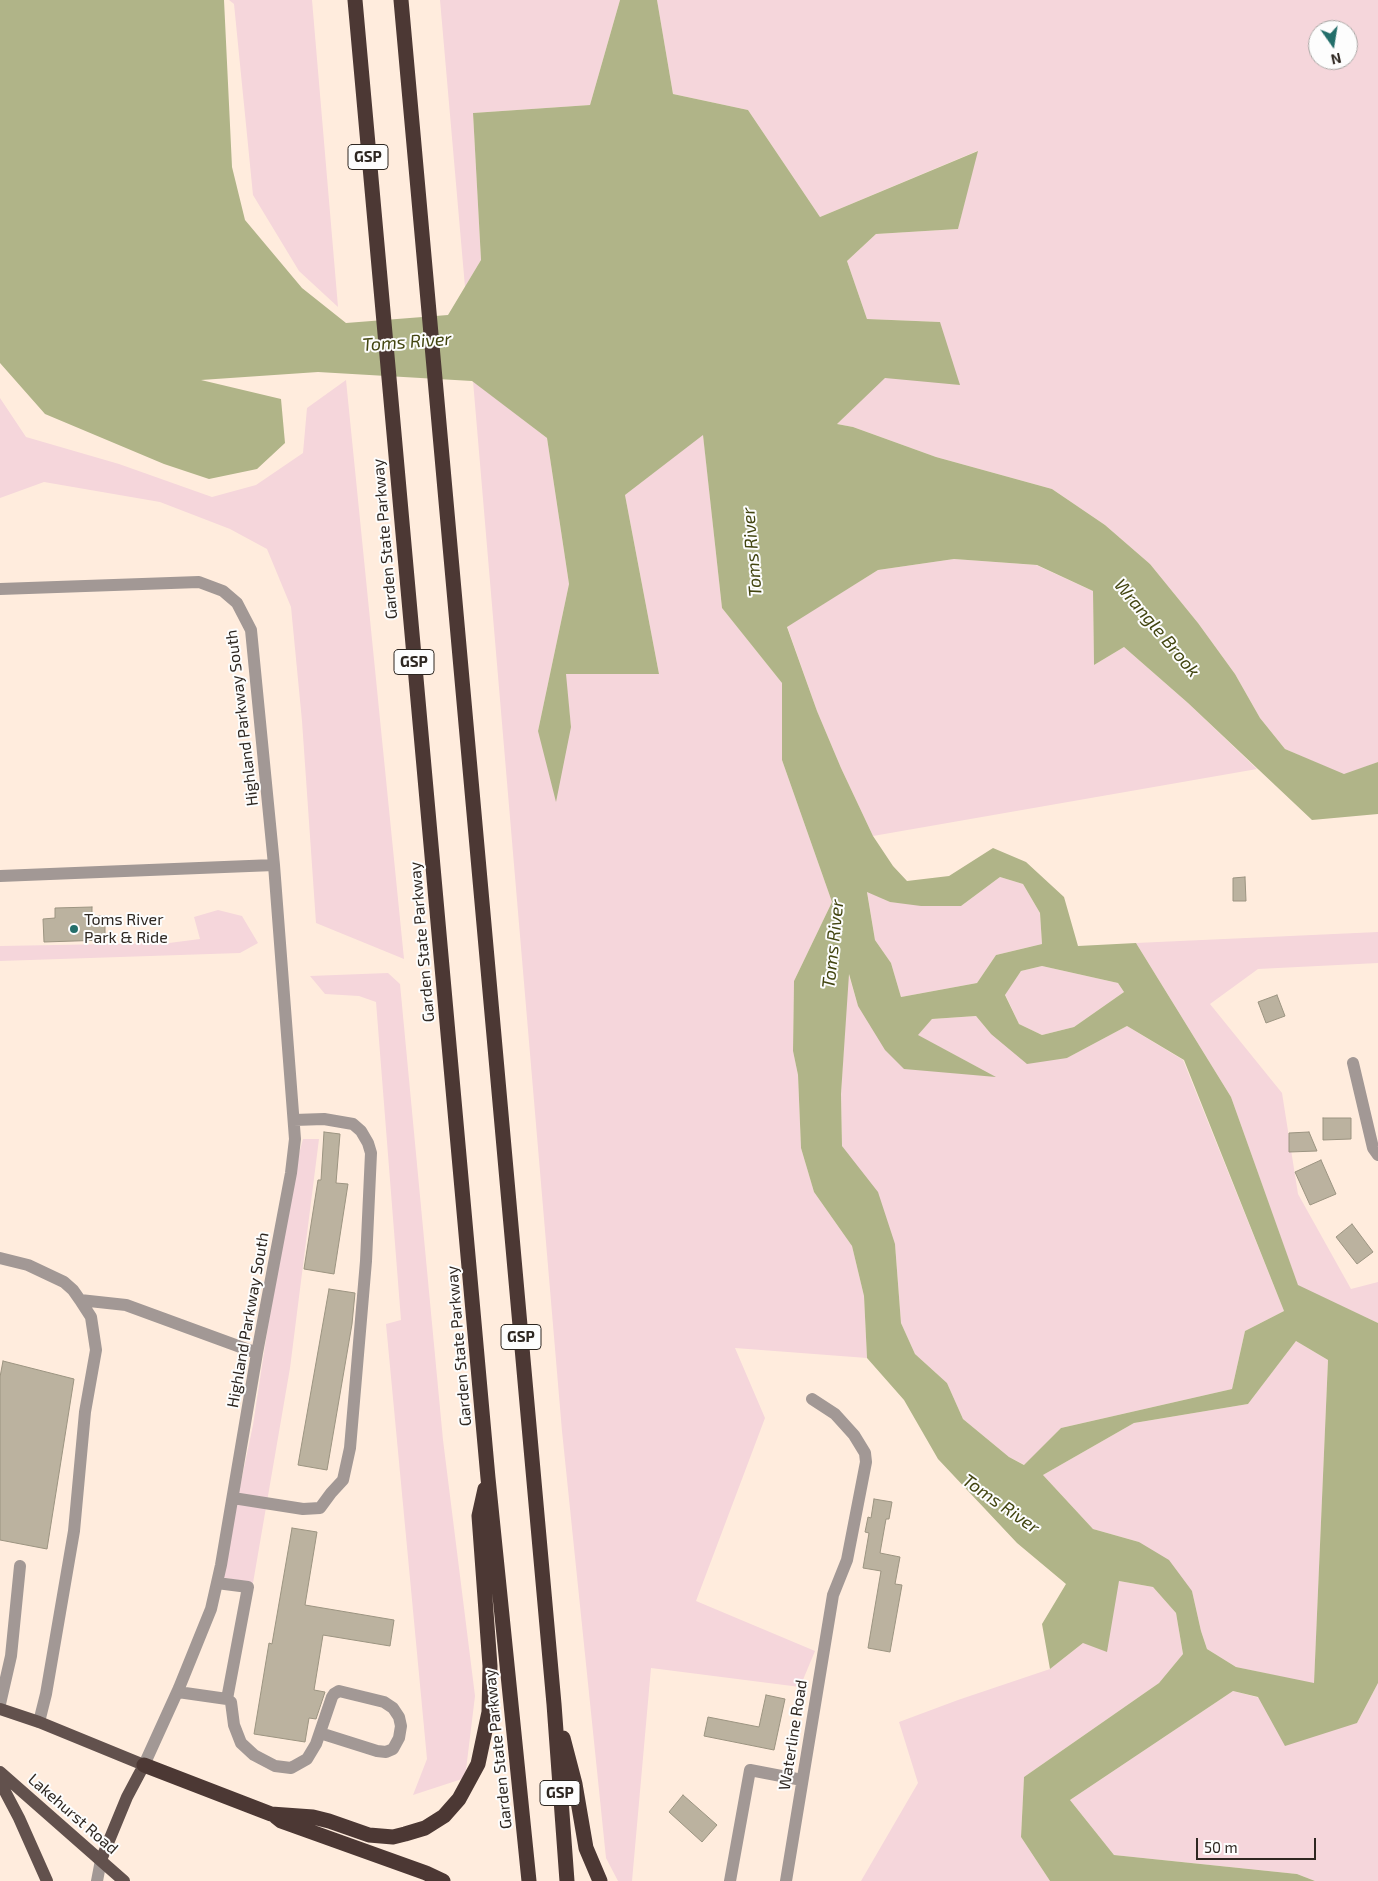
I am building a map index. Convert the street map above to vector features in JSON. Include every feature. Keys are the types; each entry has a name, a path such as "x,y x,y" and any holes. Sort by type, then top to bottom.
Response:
{"highway":[{"name":"Garden State Parkway","path":"355,0 488,1478 529,1881"},
{"name":"GSP","path":"401,0 554,1704 567,1881"},
{"path":"271,1814 312,1817 369,1835 393,1837 414,1832 435,1822 452,1809 459,1799 478,1764 489,1712 490,1666 479,1516 488,1478"},
{"path":"554,1704 575,1784 586,1848 600,1881"},
{"path":"144,1765 271,1814 281,1821 426,1873 443,1881"}],"main road":[{"path":"0,1709 39,1722 144,1765 127,1797 101,1860"},
{"name":"Lakehurst Road","path":"0,1772 124,1881"},
{"path":"0,1782 19,1818 47,1881"}],"street":[{"name":"Highland Parkway South","path":"0,589 198,582 224,591 237,602 251,630 274,865 295,1139 291,1173 233,1498 211,1608 178,1692 144,1765"},
{"path":"0,876 274,865"},
{"path":"1353,1063 1373,1148 1378,1154"},
{"path":"233,1498 303,1509 320,1508 330,1492 343,1480 350,1448 366,1262 371,1154 368,1143 361,1131 353,1124 334,1121 294,1120"},
{"path":"0,1258 28,1265 64,1282 73,1290 91,1317 96,1350 85,1412 74,1531 46,1694 39,1722"},
{"path":"80,1300 126,1305 258,1353"},
{"name":"Waterline Road","path":"786,1881 833,1595 847,1560 866,1462 865,1453 854,1435 835,1414 812,1399"},
{"path":"0,1704 11,1656 20,1566"},
{"path":"217,1583 248,1587 228,1699 231,1702 234,1725 241,1742 254,1755 275,1766 291,1768 307,1759 316,1744 332,1697 339,1692 384,1702 393,1708 399,1717 401,1726 393,1749 386,1752 377,1751 320,1733"},
{"path":"178,1692 228,1699"},
{"path":"730,1881 750,1770 802,1780"},
{"path":"97,1881 101,1860"}],"shaded area":[{"path":"229,0 312,0 338,307 299,271 253,195 234,4"},
{"path":"440,0 620,0 590,105 473,113 481,260 465,287"},
{"path":"657,0 1378,0 1378,762 1344,775 1285,749 1260,718 1235,674 1198,623 1150,564 1105,525 1052,489 936,457 853,427 837,424 940,322 867,319 847,261 876,234 958,229 977,151 820,217 748,110 673,94"},
{"path":"346,380 404,959 316,923 302,721 291,607 267,549 230,529 160,502 44,482 0,498 0,398 26,437 119,464 212,497 256,485 303,453 307,408"},
{"path":"473,381 547,438 569,584 538,731 571,727 565,673 659,674 625,495 703,434 722,608 782,683 782,760 832,902 794,981 793,1051 798,1075 801,1148 814,1192 852,1246 864,1296 867,1358 735,1348 765,1418 696,1601 815,1651 800,1687 651,1668 632,1881 618,1881 606,1858 562,1431"},
{"path":"954,559 1036,565 1093,591 1094,665 1124,647 1188,703 1257,769 873,836 817,711 787,626 878,570"},
{"path":"1000,877 1023,884 1040,913 1042,944 996,955 977,983 901,997 891,963 875,940 867,891 890,902 961,906"},
{"path":"218,910 242,916 258,943 240,953 0,961 0,946 169,943 200,939 194,917"},
{"path":"1378,932 1378,963 1258,969 1210,1004 1282,1093 1298,1194 1351,1289 1378,1282 1378,1323 1298,1286 1231,1097 1136,943"},
{"path":"1042,966 1118,983 1124,992 1074,1027 1042,1035 1019,1024 1005,994 1021,971"},
{"path":"848,972 858,1006 994,1076 917,1035 932,1019 976,1016 991,1034 1067,1058 1127,1026 1183,1060 1284,1311 1245,1331 1232,1389 1061,1428 1025,1465 1009,1457 963,1419 947,1383 915,1354 901,1323 895,1244 842,1146 841,1094"},
{"path":"388,973 400,984 443,1440 475,1696 465,1778 413,1795 427,1759 386,1324 401,1320 376,1002 359,996 325,994 310,976"},
{"path":"303,1139 319,1139 290,1368 253,1583 221,1577 253,1425 288,1194"},
{"path":"1296,1341 1328,1360 1314,1684 1236,1667 1207,1649 1192,1591 1139,1542 1093,1529 1043,1475 1134,1423 1248,1404"},
{"path":"1119,1581 1153,1587 1176,1613 1183,1654 1159,1683 1024,1777 1021,1837 1050,1881 861,1881 918,1783 899,1722 1050,1669 1083,1643"},
{"path":"1378,1683 1378,1881 1315,1881 1297,1874 1114,1855 1070,1800 1233,1691 1357,1723"}],"water":[{"path":"0,0 224,0 232,167 245,220 302,288 346,323 448,315 481,260 473,113 590,105 620,0 657,0 673,94 748,110 820,217 978,151 958,229 876,234 847,261 867,319 940,322 960,385 885,378 837,424 853,427 936,457 1052,489 1105,525 1150,564 1198,623 1235,674 1260,718 1285,749 1344,774 1378,762 1378,814 1312,820 1188,703 1124,647 1094,665 1093,591 1037,565 954,559 878,570 787,627 817,711 841,768 873,836 893,866 907,881 949,876 993,848 1026,862 1064,897 1078,946 1136,943 1231,1097 1298,1285 1378,1323 1378,1683 1357,1723 1285,1746 1258,1697 1233,1691 1070,1800 1114,1855 1297,1874 1315,1881 1050,1881 1021,1837 1024,1777 1159,1683 1183,1654 1176,1613 1153,1587 1119,1581 1107,1652 1083,1643 1050,1669 1042,1624 1066,1584 1017,1543 938,1459 904,1400 867,1358 864,1296 852,1246 814,1192 801,1148 798,1075 793,1051 794,981 832,902 782,760 782,683 722,608 703,435 625,495 659,674 566,674 571,727 556,802 538,731 569,584 547,438 472,381 318,372 201,380 281,399 285,443 257,469 209,479 164,464 45,414 0,363","holes":["1000,877 1023,884 1040,913 1042,944 996,955 977,983 901,997 891,963 875,940 867,892 890,902 921,906 961,906","1042,966 1118,983 1124,992 1074,1027 1042,1035 1019,1024 1005,995 1021,971","849,974 858,1006 885,1050 904,1069 996,1077 918,1035 932,1019 976,1016 991,1034 1027,1064 1067,1058 1127,1026 1184,1060 1284,1311 1245,1331 1232,1389 1061,1428 1024,1465 1009,1457 963,1419 947,1383 915,1354 901,1323 895,1244 878,1192 842,1146 841,1094","1296,1341 1328,1360 1314,1683 1236,1667 1207,1649 1192,1591 1169,1560 1139,1542 1093,1529 1043,1475 1134,1423 1248,1404"]}],"building":[{"path":"1245,877 1246,901 1233,901 1233,878"},
{"name":"Toms River Park & Ride","path":"92,907 92,916 105,916 105,940 44,942 43,919 55,918 55,908"},
{"path":"1277,995 1285,1016 1266,1023 1258,1002"},
{"path":"1323,1118 1351,1118 1351,1139 1323,1140"},
{"path":"324,1132 340,1134 336,1183 348,1184 334,1274 304,1269 318,1180 321,1180"},
{"path":"1309,1132 1317,1151 1289,1152 1289,1133"},
{"path":"1321,1160 1336,1194 1310,1205 1295,1172"},
{"path":"1352,1224 1373,1252 1357,1264 1336,1237"},
{"path":"329,1289 355,1293 352,1324 327,1470 298,1465"},
{"path":"3,1361 74,1379 47,1549 0,1540 0,1377"},
{"path":"874,1499 892,1502 889,1519 886,1519 880,1553 900,1557 895,1584 902,1585 890,1652 868,1648 881,1571 863,1568 869,1533 865,1532 868,1517 871,1518"},
{"path":"292,1528 317,1532 305,1605 394,1620 390,1646 323,1635 314,1690 325,1692 316,1719 309,1718 305,1742 254,1734 269,1643 272,1644"},
{"path":"766,1695 785,1699 774,1750 704,1736 708,1717 759,1727"},
{"path":"683,1795 717,1825 702,1842 669,1812"}],"place":[{"name":"Toms River Park & Ride","path":"74,929"}],"water label":[{"name":"Toms River","path":"407,342"},
{"name":"Toms River","path":"752,552"},
{"name":"Wrangle Brook","path":"1157,628"},
{"name":"Toms River","path":"833,944"},
{"name":"Toms River","path":"1001,1504"}]}
